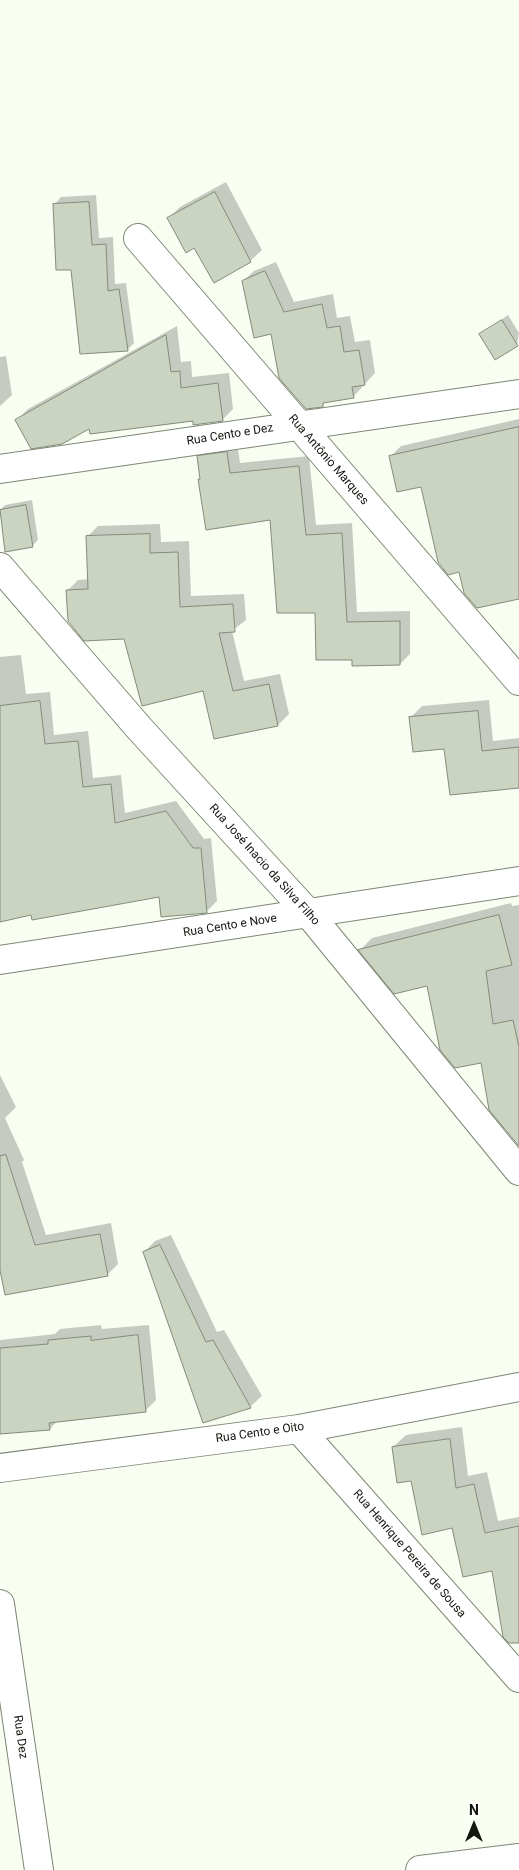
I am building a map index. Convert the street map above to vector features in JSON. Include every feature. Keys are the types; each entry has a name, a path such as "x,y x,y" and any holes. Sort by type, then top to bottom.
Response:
{"street":[{"name":"Rua Antônio Marques","path":"138,238 519,681"},
{"name":"Rua Cento e Dez","path":"0,469 297,424 519,394"},
{"name":"Rua José Inacio da Silva Filho","path":"0,567 139,728 309,914 519,1171"},
{"name":"Rua Cento e Nove","path":"0,960 519,881"},
{"name":"Rua Cento e Oito","path":"0,1468 298,1429 519,1387"},
{"name":"Rua Henrique Pereira de Sousa","path":"298,1429 519,1678"},
{"name":"Rua Dez","path":"0,1604 39,1870"},
{"path":"420,1870 519,1858"}],"building":[{"path":"215,192 251,262 214,283 194,248 186,253 167,218"},
{"path":"89,202 92,245 106,244 108,291 119,289 128,351 80,354 71,270 56,270 53,204"},
{"path":"265,271 284,312 322,304 327,328 340,326 344,352 359,350 365,385 352,387 354,398 323,403 323,407 306,409 279,378 271,334 254,338 242,281"},
{"path":"502,320 518,346 495,360 479,334"},
{"path":"166,335 171,372 180,371 181,388 218,383 223,421 193,425 193,421 90,434 89,429 62,444 31,449 15,420"},
{"path":"519,427 519,599 477,608 464,593 459,572 448,575 438,562 421,487 397,492 389,456"},
{"path":"227,452 230,473 299,466 306,535 342,533 347,622 400,621 400,665 352,666 352,660 316,660 315,613 277,613 270,520 206,530 198,479 200,479 197,456"},
{"path":"26,505 33,547 5,552 0,510"},
{"path":"150,534 150,553 178,552 180,607 233,604 235,632 219,633 233,691 269,684 278,726 214,739 203,691 142,706 124,639 84,641 68,621 66,590 88,589 86,536"},
{"path":"40,701 45,744 78,741 83,787 111,784 115,823 166,811 193,848 201,848 207,913 161,917 159,897 32,920 31,915 0,922 0,706"},
{"path":"478,711 482,751 519,747 519,788 450,795 444,749 413,752 409,717"},
{"path":"499,915 512,965 486,971 493,1024 513,1020 519,1047 519,1146 489,1110 481,1063 455,1068 440,1050 427,986 394,994 358,950"},
{"path":"6,1155 35,1245 100,1234 108,1276 5,1295 0,1270 0,1156"},
{"path":"160,1245 206,1342 213,1340 251,1408 203,1423 143,1252"},
{"path":"138,1335 146,1412 49,1423 50,1430 0,1434 0,1348 48,1344 48,1340 91,1336 91,1340"},
{"path":"450,1439 456,1488 474,1484 485,1533 519,1526 519,1643 509,1643 503,1637 492,1571 463,1577 452,1528 422,1535 411,1481 397,1483 392,1447"}]}
